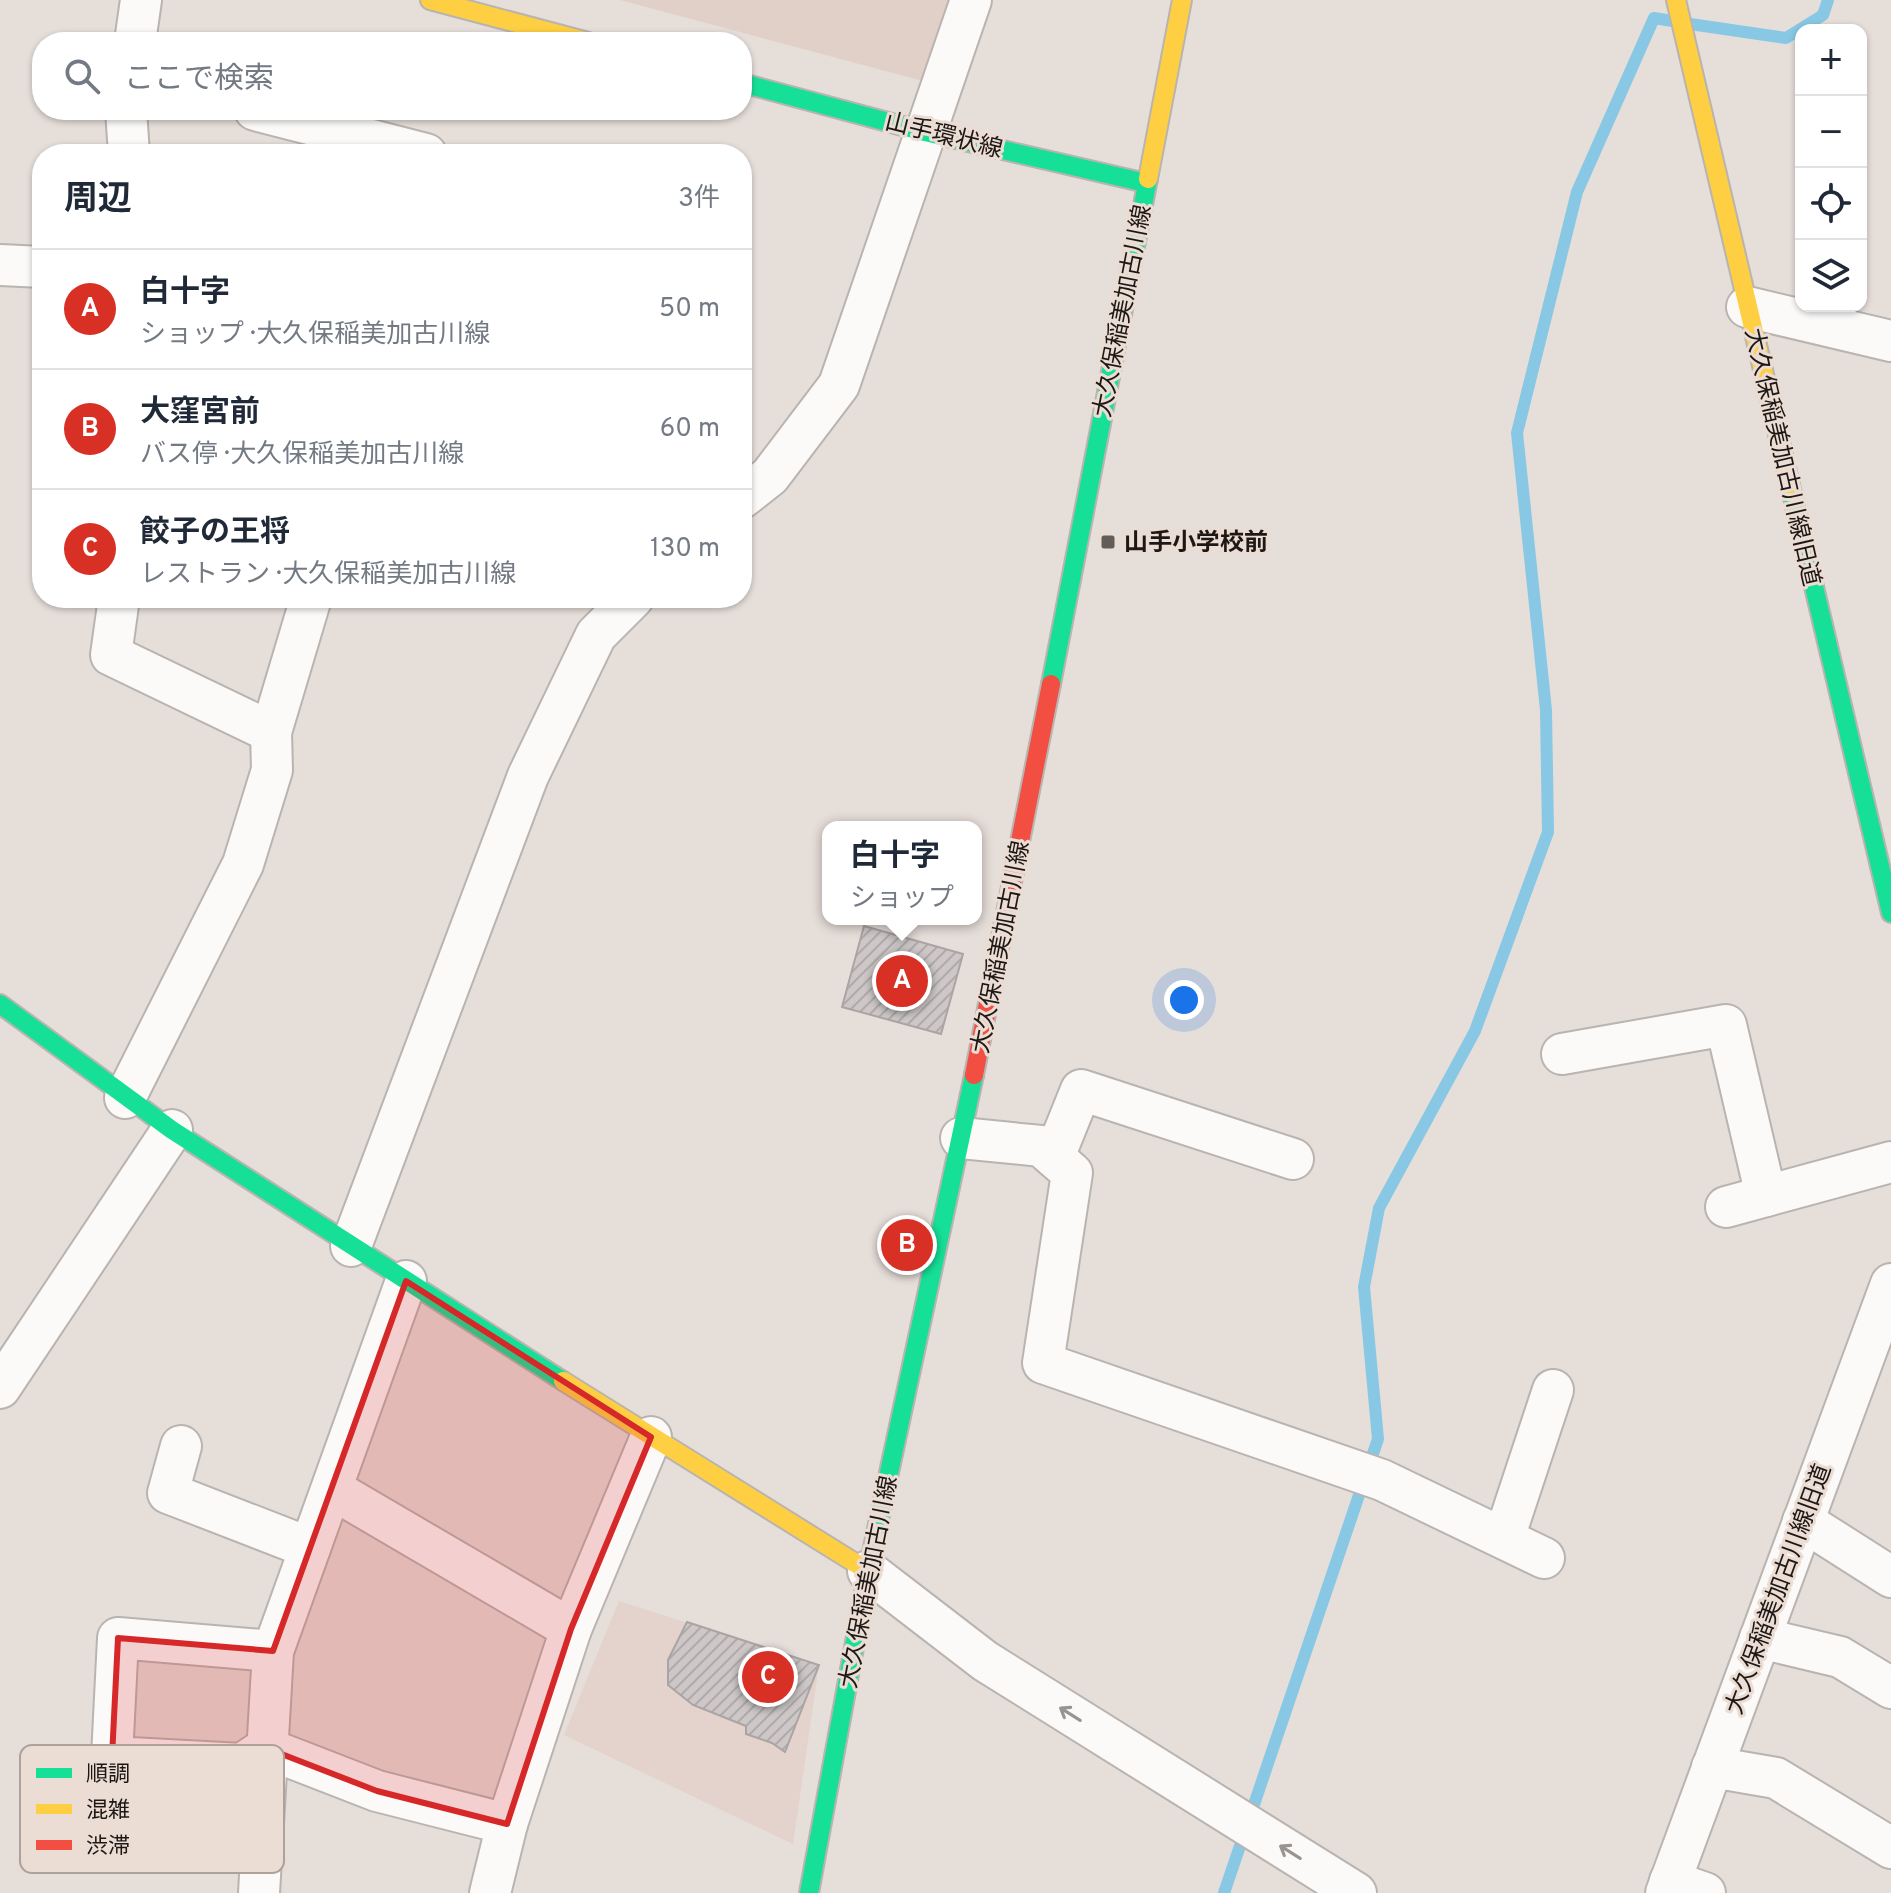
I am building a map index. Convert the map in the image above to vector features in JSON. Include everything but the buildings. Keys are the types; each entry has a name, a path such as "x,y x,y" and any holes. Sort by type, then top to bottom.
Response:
{"street":[{"path":"136,32 141,0"},
{"path":"430,0 550,32"},
{"path":"752,490 770,476 839,385 971,0"},
{"name":"大久保稲美加古川線","path":"809,1893 868,1571 999,952 1182,0"},
{"name":"大久保稲美加古川線旧道","path":"1676,0 1747,307 1887,865 1891,913"},
{"name":"山手環状線","path":"752,86 925,132 1146,183"},
{"path":"124,120 128,144"},
{"path":"294,120 387,144"},
{"path":"0,265 32,267"},
{"path":"1747,307 1891,341"},
{"path":"118,608 111,655 271,732"},
{"path":"125,1098 243,864 272,770 271,732 308,608"},
{"path":"351,1246 528,776 596,635 623,608"},
{"path":"0,1004 172,1130 651,1437 868,1571 985,1661 1356,1893"},
{"path":"1562,1054 1726,1025 1766,1196"},
{"path":"1054,1157 1081,1090 1293,1159"},
{"path":"0,1388 172,1130"},
{"path":"961,1138 1041,1146 1072,1173 1043,1363 1366,1475 1544,1558"},
{"path":"1726,1207 1891,1162"},
{"path":"266,1745 273,1651 406,1281"},
{"name":"大久保稲美加古川線旧道","path":"1680,1889 1712,1767 1803,1521 1877,1368 1891,1284"},
{"path":"1504,1538 1553,1390"},
{"path":"490,1893 507,1824 571,1629 651,1437"},
{"path":"181,1446 168,1493 310,1548"},
{"path":"332,1489 571,1629"},
{"path":"1803,1521 1891,1577"},
{"path":"113,1745 118,1638 273,1651"},
{"path":"1760,1638 1840,1657 1891,1688"},
{"path":"284,1755 377,1791 507,1824"},
{"path":"1712,1767 1776,1778 1891,1848"},
{"path":"259,1893 260,1873"}],"highlighted area":[{"path":"406,1281 651,1437 571,1629 507,1824 377,1791 266,1748 242,1764 112,1757 118,1638 273,1651"}],"shaded area":[{"path":"620,0 951,0 923,81 752,35 752,32 740,32"},
{"path":"619,1601 819,1665 793,1844 564,1735"}],"waterway":[{"path":"1690,24 1786,38 1823,15 1828,0"},
{"path":"1224,1893 1378,1439 1364,1287 1379,1208 1475,1031 1548,832 1546,710 1517,433 1577,192 1654,18 1672,21"}],"traffic: fast":[{"path":"752,86 925,132 1146,183"},
{"path":"1051,684 1148,179"},
{"path":"1790,485 1891,913"},
{"path":"0,1004 172,1130 563,1381"},
{"path":"809,1893 868,1571 974,1075"}],"traffic: slow":[{"path":"430,0 550,32"},
{"path":"1148,179 1182,0"},
{"path":"1676,0 1790,485"},
{"path":"563,1381 868,1571"}],"traffic: jam":[{"path":"974,1075 1051,684"}],"place":[{"name":"山手小学校前","path":"1108,542"},
{"name":"白十字","path":"902,981"},
{"name":"大窪宮前","path":"907,1245"},
{"name":"餃子の王将","path":"768,1677"}]}
